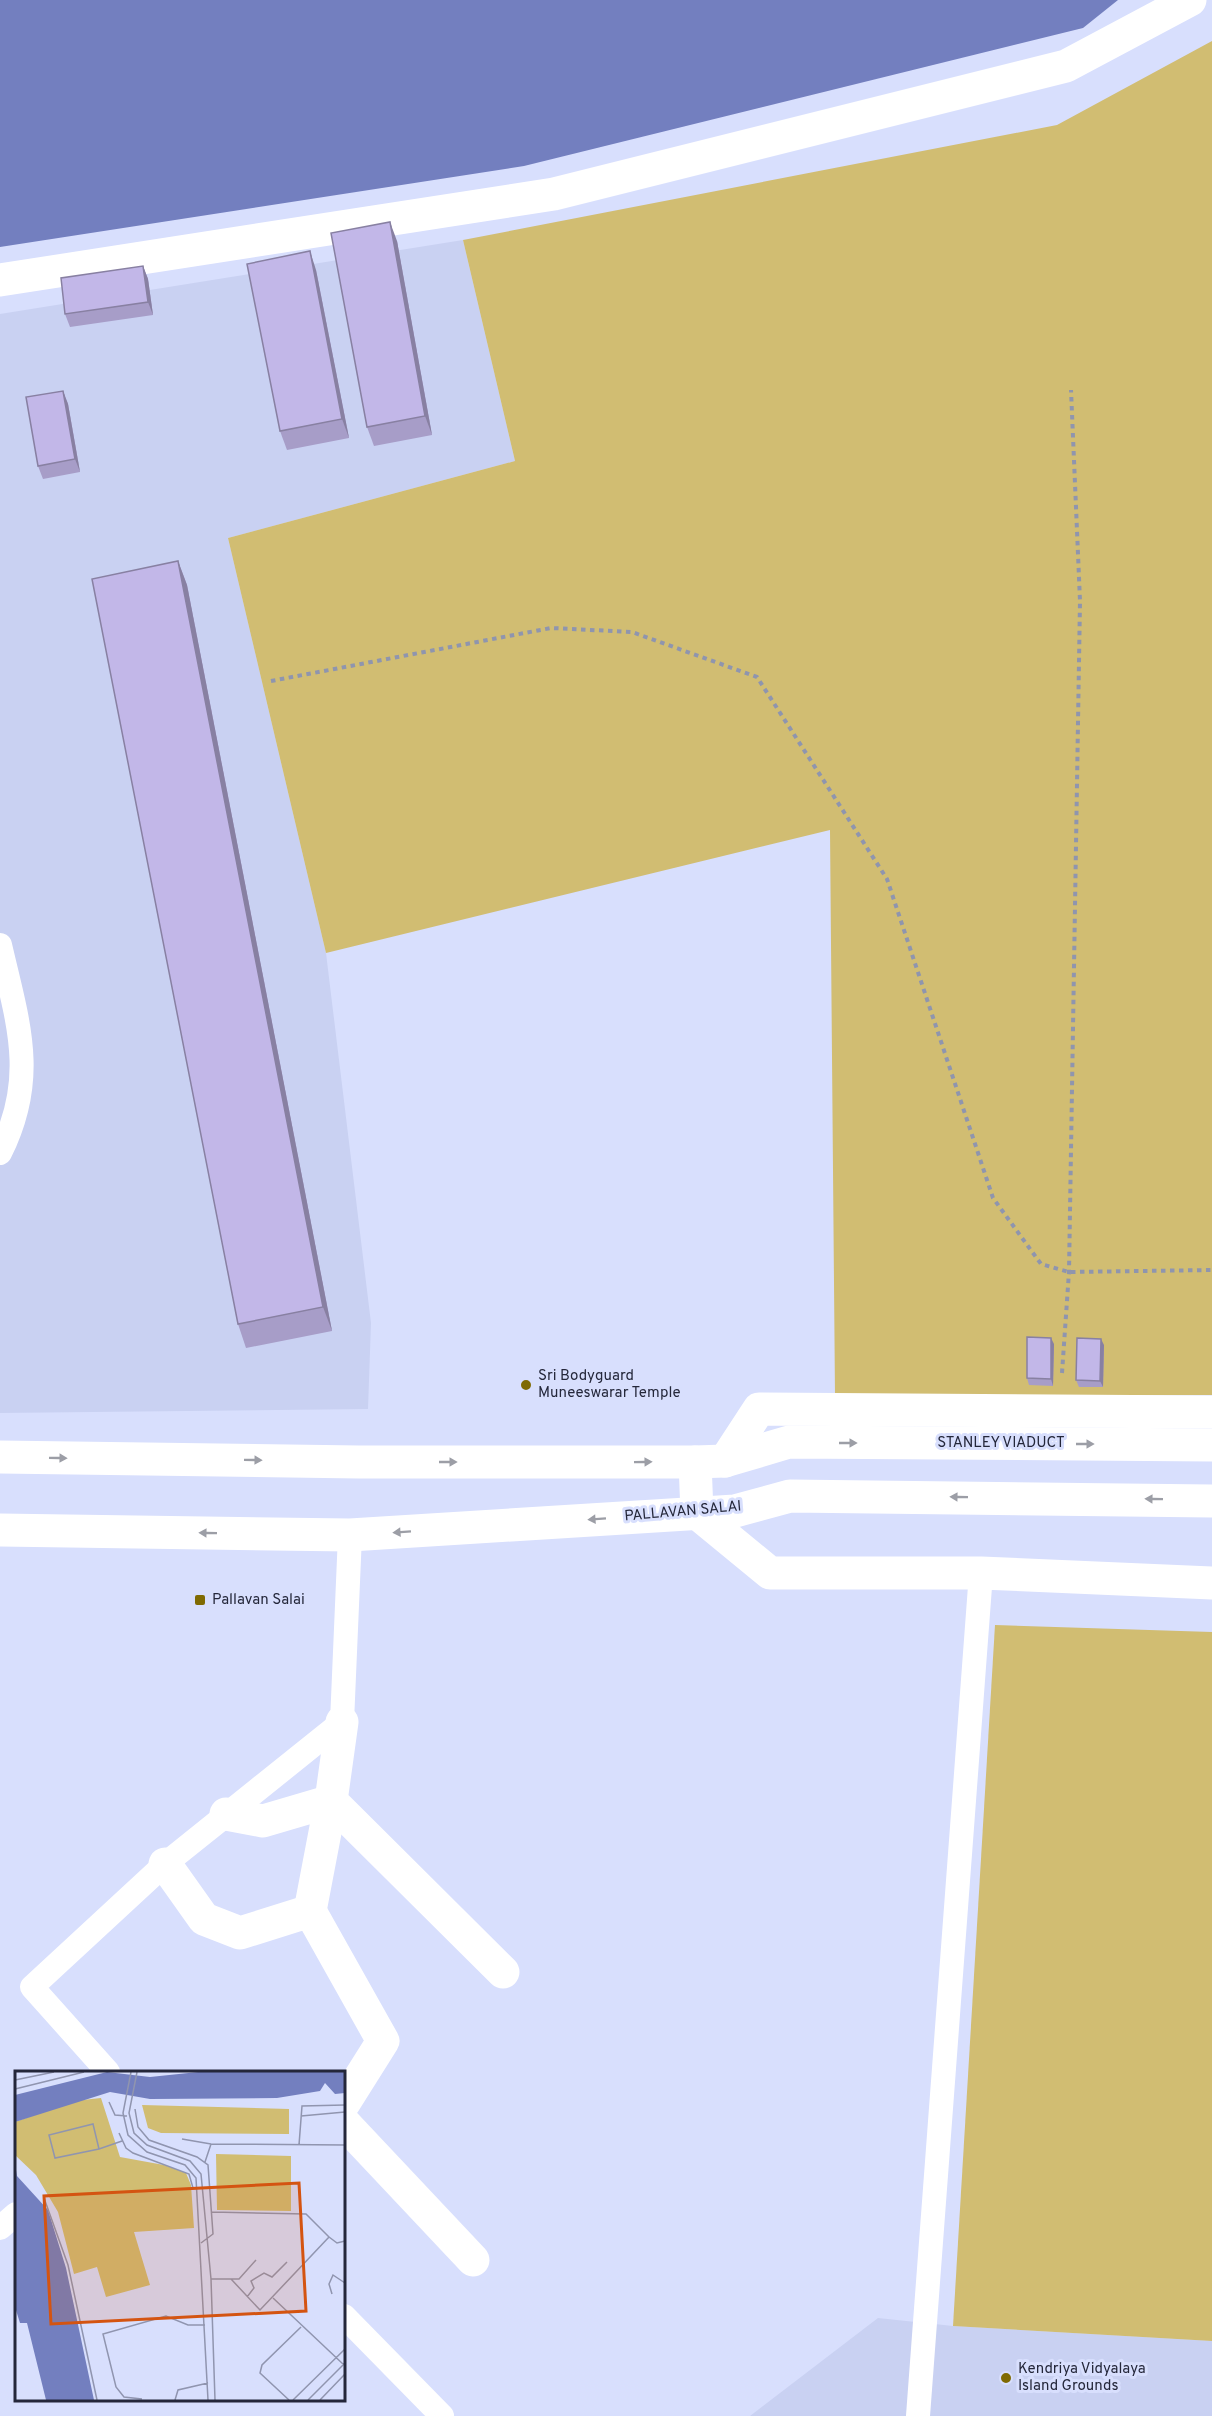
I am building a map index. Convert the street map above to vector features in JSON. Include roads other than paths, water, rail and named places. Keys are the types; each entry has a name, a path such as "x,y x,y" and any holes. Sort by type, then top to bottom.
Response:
{"street":[{"path":"0,280 554,194 1066,66 1190,0"},
{"path":"1212,1412 759,1409 710,1461 697,1513 770,1573 981,1573 1212,1583"},
{"name":"STANLEY VIADUCT","path":"710,1461 789,1442 1212,1444"},
{"path":"0,1457 371,1462 710,1461"},
{"name":"PALLAVAN SALAI","path":"0,1530 350,1535 735,1510 790,1496 1212,1501"},
{"path":"342,1722 331,1801 310,1911 383,2041 345,2101"},
{"path":"226,1814 263,1821 331,1801"},
{"path":"331,1801 503,1972"},
{"path":"165,1864 204,1918 240,1933 310,1911"},
{"path":"345,2124 473,2260"}],"lane":[{"path":"0,945 21,1035 22,1089 9,1135 0,1153"},
{"path":"106,2071 32,1987 165,1864 342,1722 350,1535"},
{"path":"918,2416 981,1573"},
{"path":"0,2228 15,2215"},
{"path":"345,2317 442,2416"}],"water":[{"path":"0,0 1118,0 1083,28 524,166 0,247"}],"place":[{"name":"Sri Bodyguard Muneeswarar Temple","path":"526,1385"},
{"name":"Pallavan Salai","path":"200,1600"},
{"name":"Kendriya Vidyalaya Island Grounds","path":"1006,2378"}]}
